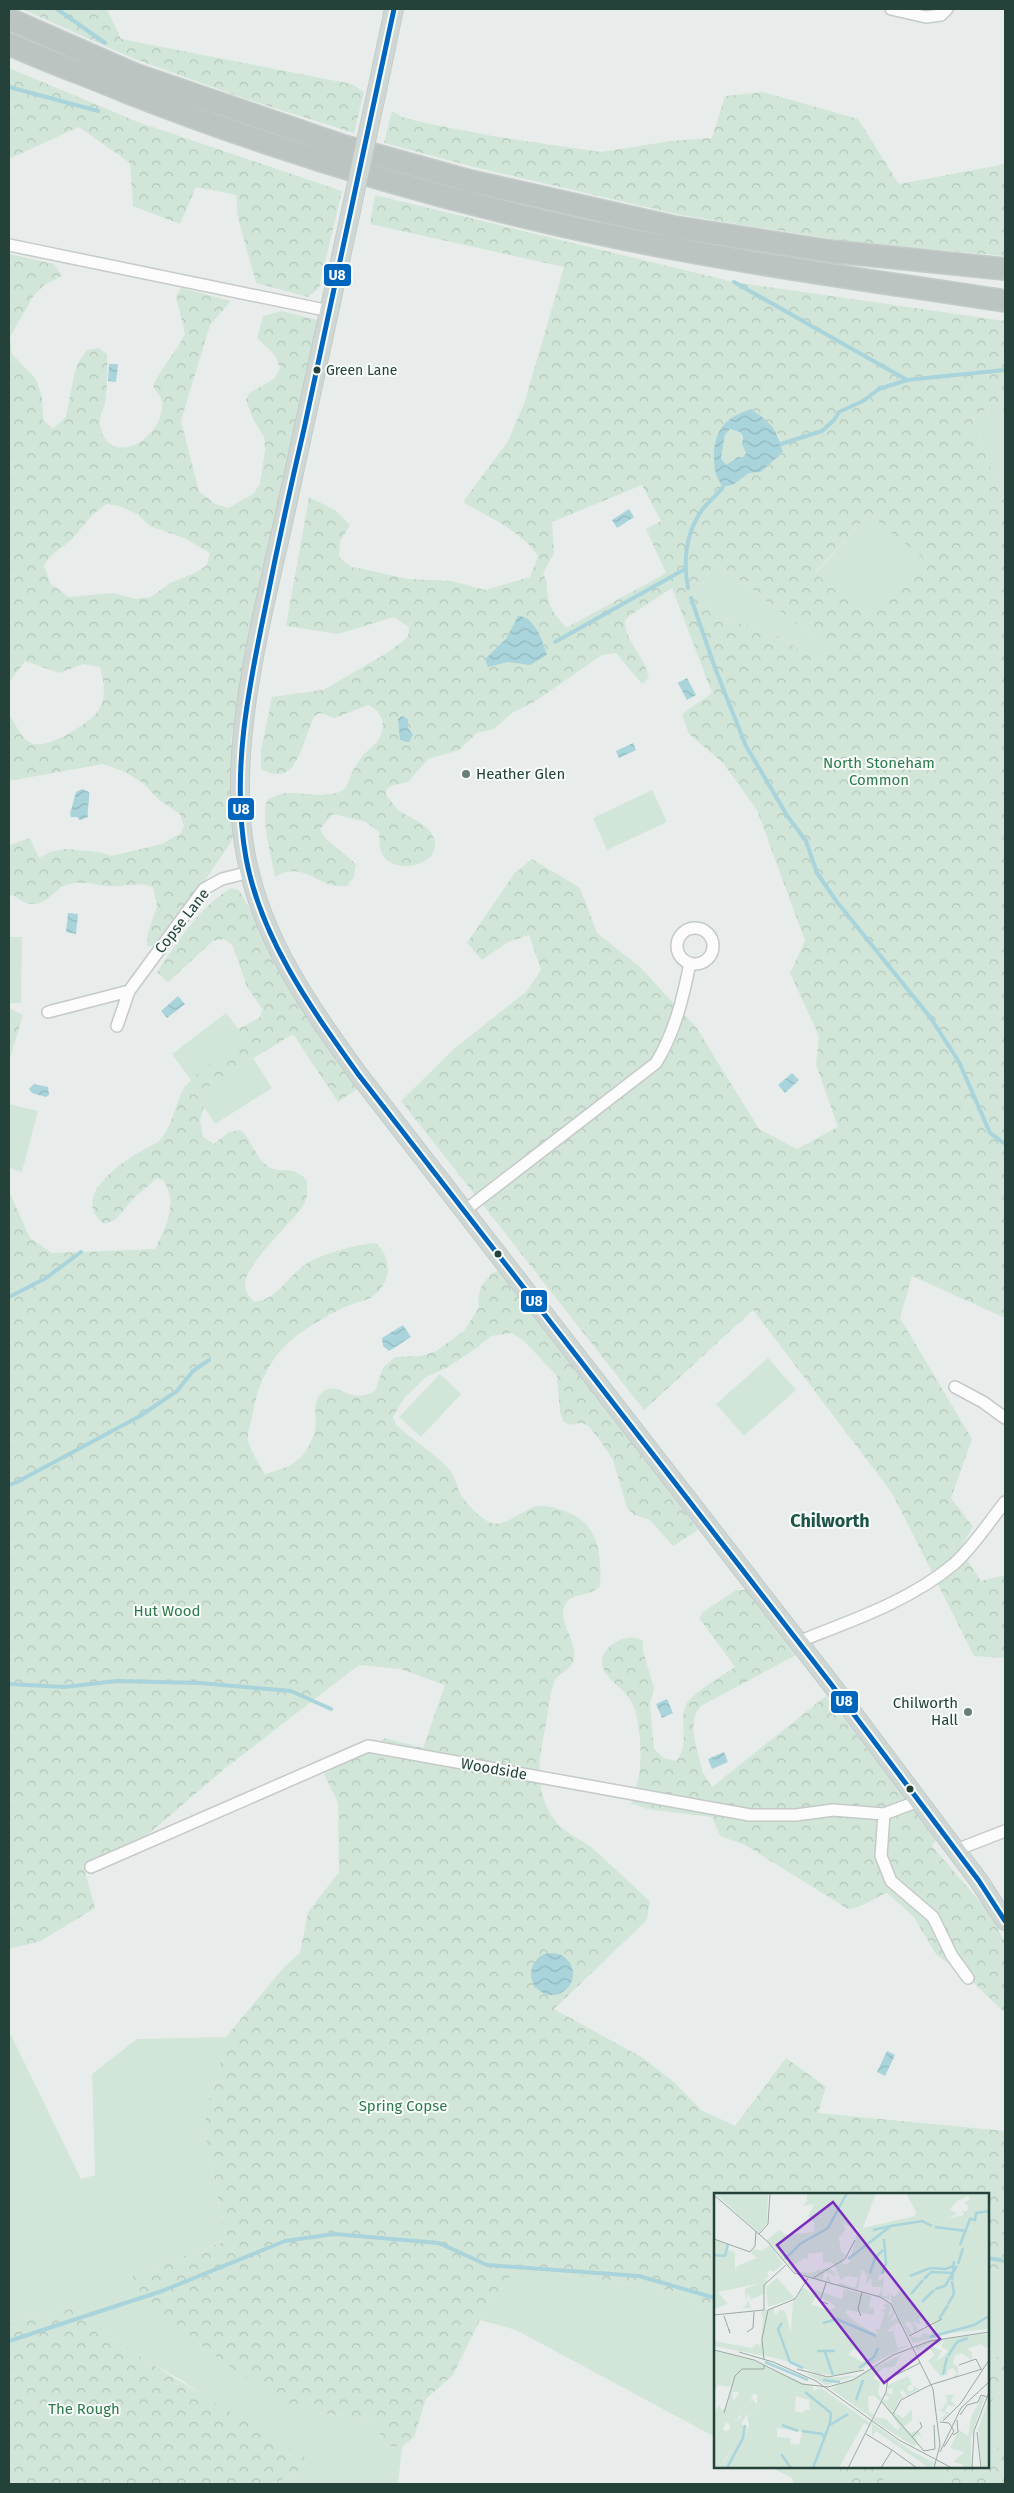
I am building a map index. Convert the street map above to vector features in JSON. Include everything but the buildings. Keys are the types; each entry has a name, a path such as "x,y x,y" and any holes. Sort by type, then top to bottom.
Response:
{"highway":[{"path":"9,19 134,74 344,146 470,181 674,227 829,250 1005,270"},
{"path":"9,44 193,118 339,168 451,197 582,229 690,252 1005,301"}],"main road":[{"path":"394,9 279,539 248,700 241,766 241,822 250,872 263,918 275,946 305,999 363,1080 919,1801 956,1850 1005,1921"}],"street":[{"path":"891,9 926,17 941,15 947,9"},
{"path":"9,245 330,311"},
{"name":"Copse Lane","path":"117,1026 129,991 204,889 222,879 250,872"},
{"path":"464,1211 656,1063 670,1041 685,990 690,963"},
{"path":"48,1012 129,991"},
{"path":"954,1387 1005,1418"},
{"path":"796,1640 805,1639 854,1620 922,1589 955,1562 1005,1502"},
{"name":"Woodside","path":"91,1867 368,1746 750,1815 796,1814 833,1810 884,1814 919,1801"},
{"path":"884,1814 881,1856 892,1881 933,1917 952,1956 968,1978"},
{"path":"956,1850 1005,1831"}],"green space":[{"path":"22,9 107,9 121,39 352,84 364,92 354,133 243,98 132,58"},
{"path":"9,68 138,122 342,191 319,288 308,297 256,283 238,218 236,195 196,187 180,224 133,206 130,163 79,127 9,159"},
{"path":"763,92 858,119 899,184 1005,164 1005,256 845,241 681,215 478,168 384,143 392,111 402,117 425,123 498,137 601,152 671,141 712,138 725,96"},
{"name":"North Stoneham Common","path":"375,195 734,282 1005,321 1005,411 989,407 972,420 1005,504 1005,1318 912,1276 900,1318 972,1439 951,1498 973,1527 960,1549 981,1581 1005,1575 1005,1658 974,1656 892,1493 753,1310 644,1410 401,1101 455,1048 527,991 541,970 529,935 508,942 482,960 467,943 514,874 532,859 580,888 597,933 640,967 696,1027 759,1129 797,1149 838,1127 816,1065 819,1036 790,973 805,941 757,810 723,763 689,734 682,714 712,693 672,588 629,616 625,621 628,636 647,670 649,678 642,684 616,653 602,655 534,702 512,713 494,729 477,733 459,750 428,759 408,782 391,786 386,790 386,795 399,810 426,827 433,836 435,842 434,851 429,858 412,866 393,864 386,859 381,851 379,832 366,822 333,814 320,829 325,838 356,864 354,877 347,886 327,884 295,871 286,872 275,877 265,826 268,799 285,793 325,795 340,792 346,788 357,764 364,754 378,741 383,724 378,713 368,705 335,718 320,713 315,716 298,758 292,767 284,773 274,774 261,769 261,750 272,697 323,690 387,653 408,637 409,627 394,617 338,634 286,626 309,497 335,510 350,525 340,541 339,557 351,567 408,579 452,581 485,590 530,577 538,556 514,532 463,502 508,441 524,404 564,267 370,224","holes":["724,424 778,434 783,452 761,472 749,473 714,462","642,485 661,521 646,529 666,573 566,628 550,606 543,574 554,553 552,522","869,514 923,558 864,615 815,573","716,562 828,648 819,661 771,632 712,615 700,586"]},
{"path":"9,254 54,264 62,276 44,285 34,295 10,337 12,354 36,379 42,397 43,420 53,429 66,417 78,363 87,350 99,348 107,354 106,398 100,418 101,427 106,439 112,445 121,448 139,443 154,429 159,420 162,402 153,386 185,334 176,296 181,288 231,301 210,325 181,421 199,491 215,504 228,508 253,494 260,484 265,450 264,437 254,421 246,400 249,393 274,379 280,368 275,355 257,338 263,316 282,311 317,320 320,328 231,740 235,761 235,830 231,842 198,891 155,946 147,946 148,933 157,906 153,887 148,885 71,884 60,888 42,902 34,904 25,903 13,895 9,896 9,845 30,838 39,858 50,852 66,849 99,852 111,856 162,844 181,833 184,826 180,814 159,800 143,783 123,771 103,764 9,781 9,716 22,736 29,742 41,744 49,742 68,734 93,716 101,706 104,689 100,667 83,664 59,673 25,661 9,683","holes":["107,504 119,506 137,514 150,526 184,538 210,553 207,565 197,572 170,583 151,597 136,599 113,593 69,597 51,584 44,566 50,557 69,541 92,515 101,508"]},
{"path":"989,407 1005,411 1005,504 972,420"},
{"path":"730,429 740,432 746,453 743,457 726,465 721,458 725,435"},
{"path":"869,514 924,558 864,615 815,574"},
{"path":"716,562 828,648 819,661 771,632 712,615 700,586"},
{"path":"652,790 667,822 607,850 593,818"},
{"path":"231,888 239,890 262,930 362,1086 338,1102 293,1034 196,1094 204,1107 200,1121 203,1137 214,1144 229,1132 240,1130 260,1158 269,1167 296,1172 307,1181 307,1196 304,1205 252,1267 246,1277 246,1290 254,1302 270,1297 306,1264 320,1257 360,1245 376,1243 385,1255 388,1268 382,1287 374,1296 340,1309 310,1326 285,1346 268,1370 256,1399 248,1437 251,1449 265,1474 291,1465 304,1453 315,1431 317,1399 324,1391 335,1388 351,1395 366,1395 375,1391 383,1368 395,1357 421,1356 436,1351 464,1331 479,1307 478,1299 481,1287 491,1274 499,1270 644,1456 698,1530 673,1546 650,1520 634,1515 627,1508 613,1460 587,1425 580,1423 570,1425 563,1421 560,1412 557,1376 524,1341 512,1333 491,1336 448,1367 426,1377 404,1398 393,1417 396,1425 449,1469 466,1502 476,1513 489,1522 501,1523 532,1508 548,1506 576,1516 585,1523 596,1541 599,1551 600,1586 591,1592 570,1599 564,1609 563,1617 572,1641 574,1656 572,1664 555,1680 552,1690 541,1753 541,1789 544,1801 560,1827 591,1847 650,1901 647,1920 554,2009 643,2058 675,2083 701,2110 735,2126 786,2058 826,2087 818,2113 1005,2131 1005,2272 989,2269 989,2193 714,2193 714,2325 684,2293 517,2266 480,2320 453,2375 426,2399 414,2437 402,2447 386,2446 373,2419 317,2413 280,2402 208,2351 127,2282 138,2272 226,2241 207,2144 205,2109 216,2084 226,2037 284,1967 300,1953 308,1912 339,1872 338,1803 324,1774 385,1738 423,1748 445,1685 400,1669 359,1665 228,1766 147,1835 86,1862 85,1872 95,1908 41,1941 9,1949 9,1191 30,1238 52,1253 155,1249 169,1215 170,1199 164,1181 157,1178 134,1198 115,1220 104,1224 95,1214 92,1203 95,1192 112,1171 161,1139 168,1128 180,1096 188,1083 203,1069 246,1039 238,1029 259,1018 263,1010 247,987 233,946 224,939 213,941 168,982 157,972 181,937 199,915 219,896"},
{"path":"9,937 22,937 21,1003 9,1003"},
{"path":"9,1008 23,1015 9,1062"},
{"path":"226,1013 246,1039 191,1080 172,1054"},
{"path":"253,1058 272,1088 215,1124 196,1094"},
{"path":"9,1104 38,1111 22,1172 9,1168"},
{"path":"768,1358 796,1390 744,1436 716,1404"},
{"path":"440,1374 461,1394 421,1437 399,1417"},
{"path":"736,1590 746,1590 753,1594 796,1655 701,1706 696,1713 694,1721 694,1739 703,1773 712,1787 826,1696 937,1839 932,1846 988,1911 1005,1942 1005,2013 975,1984 936,1954 913,1916 887,1893 858,1907 848,1909 745,1845 720,1836 712,1817 647,1809 631,1803 640,1770 641,1750 638,1723 634,1707 628,1696 605,1672 602,1661 604,1655 607,1649 625,1638 638,1638 643,1641 643,1651 654,1688 650,1703 654,1749 664,1758 676,1761 683,1748 683,1719 689,1700 735,1667 699,1618 703,1612"},
{"path":"9,2031 81,2179 95,2175 92,2074 137,2039 226,2037 216,2084 205,2109 207,2144 226,2241 138,2272 174,2322 208,2351 317,2413 373,2419 386,2446 402,2447 398,2484 273,2484 302,2470 183,2381 145,2360 75,2308 9,2322"},
{"path":"517,2266 684,2293 714,2325 714,2436 516,2330 480,2320"},
{"path":"989,2269 1005,2272 1005,2347 989,2368"},
{"name":"The Rough","path":"75,2308 145,2360 308,2459 302,2470 273,2484 9,2484 9,2322"},
{"path":"1005,2347 1005,2386 989,2405 989,2368"},
{"path":"1005,2386 1005,2445 989,2450 989,2405"},
{"path":"1005,2445 1005,2484 946,2484 948,2479 943,2468 989,2468 989,2450"},
{"path":"772,2468 943,2468 948,2479 946,2484 794,2484 792,2478"},
{"path":"841,2468 890,2468 886,2477 878,2484 838,2484 836,2477"}],"water":[{"path":"109,364 118,364 116,382 108,381"},
{"path":"751,409 768,422 778,437 783,452 761,472 749,473 734,484 723,487 718,479 715,468 714,454 717,437 720,430 729,420","holes":["730,429 740,432 743,437 742,444 746,453 743,457 738,457 726,465 721,458 725,435"]},
{"path":"629,509 634,517 617,528 612,520"},
{"path":"518,616 524,617 534,625 541,637 547,655 530,665 508,662 488,667 485,659 506,639"},
{"path":"687,678 696,695 687,700 678,683"},
{"path":"402,716 408,719 408,728 413,735 409,742 400,740 398,719"},
{"path":"633,743 636,750 619,758 616,751"},
{"path":"82,789 89,792 88,817 80,820 77,817 71,817 70,814 76,792"},
{"path":"68,913 78,914 76,934 66,932"},
{"path":"178,996 185,1004 167,1018 161,1011"},
{"path":"792,1073 799,1080 785,1093 778,1085"},
{"path":"34,1084 48,1087 49,1095 46,1097 32,1093 29,1089"},
{"path":"403,1325 411,1337 389,1351 383,1346 382,1338"},
{"path":"667,1699 673,1713 662,1718 656,1704"},
{"path":"724,1752 728,1762 712,1769 708,1759"},
{"path":"552,1953 567,1959 573,1974 567,1989 552,1995 537,1989 531,1974 537,1959"},
{"path":"887,2051 895,2055 885,2076 877,2072"}],"waterway":[{"path":"57,9 105,43"},
{"path":"9,87 98,111"},
{"path":"734,282 907,380"},
{"path":"781,444 822,431 834,420 839,412 863,401 879,389 907,380 1005,370"},
{"path":"688,588 686,558 692,528 702,510 723,487"},
{"path":"555,642 685,569"},
{"path":"691,598 715,668 746,746 788,817 806,841 817,873 837,902 930,1017 959,1062 990,1133 1005,1144"},
{"path":"9,1297 46,1278 81,1252"},
{"path":"9,1485 140,1416 177,1391 193,1371 209,1360"},
{"path":"9,1684 64,1687 117,1681 200,1683 291,1691 331,1709"},
{"path":"9,2341 162,2291 285,2241 334,2234 439,2243 487,2265 639,2276 714,2298"},
{"path":"989,2258 1005,2261"}],"transit line":[{"name":"U8","path":"394,9 279,542 248,701 241,764 240,795 246,858 253,888 263,917 290,972 358,1074 831,1684 979,1881 1005,1921"}],"place":[{"name":"Green Lane","path":"317,370"},
{"name":"Heather Glen","path":"466,774"},
{"name":"Chilworth Hall","path":"968,1712"}],"district":[{"name":"Chilworth","path":"830,1521"}],"park label":[{"name":"Hut Wood","path":"167,1611"},
{"name":"Spring Copse","path":"403,2106"}]}
